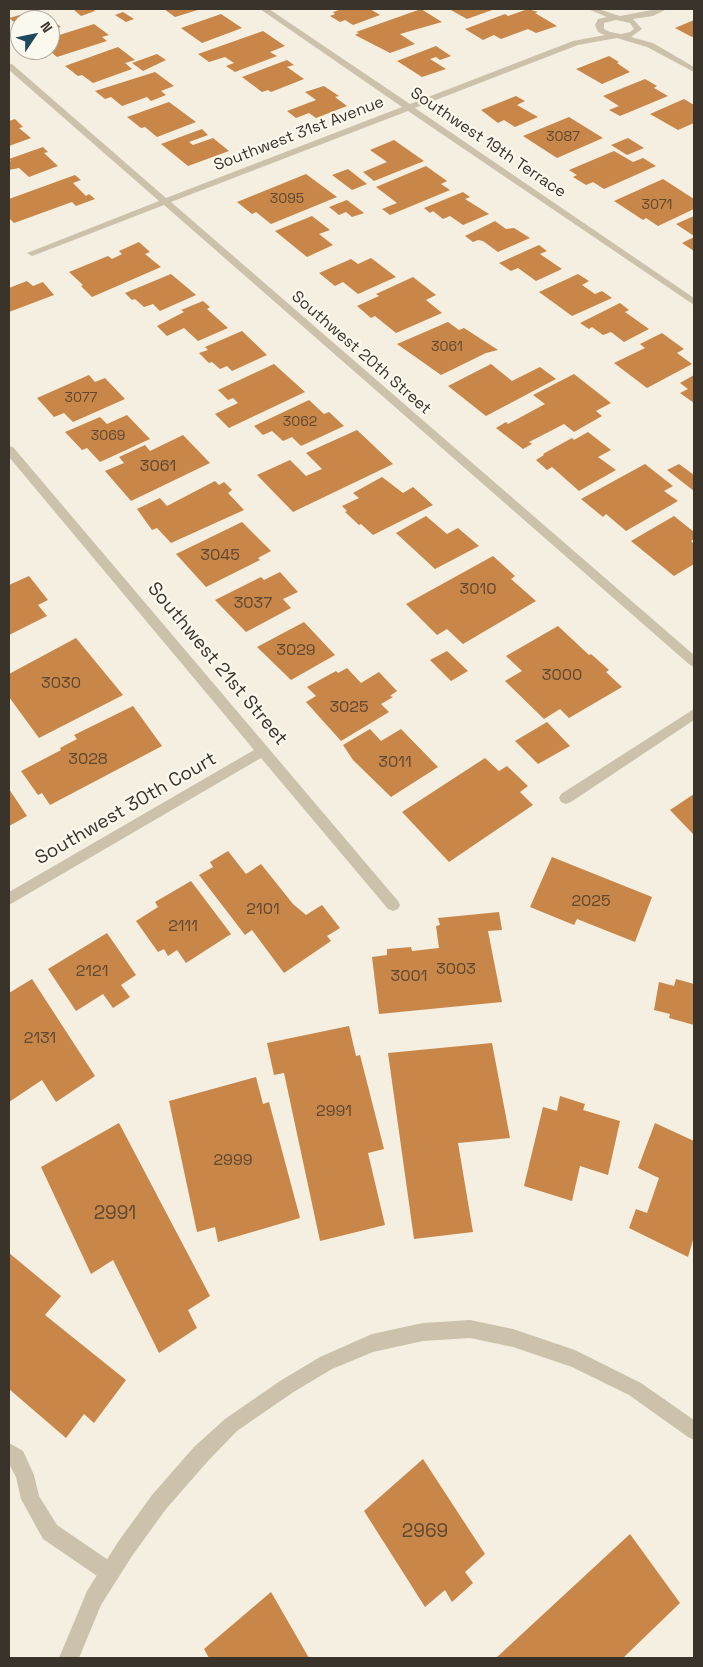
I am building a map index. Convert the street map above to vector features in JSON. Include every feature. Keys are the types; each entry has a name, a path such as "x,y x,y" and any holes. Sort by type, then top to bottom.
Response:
{"street":[{"name":"Southwest 19th Terrace","path":"264,9 694,302"},
{"path":"584,9 604,32 650,45 694,70"},
{"path":"592,9 633,21 650,45"},
{"path":"620,18 650,14 663,9"},
{"path":"638,28 648,19 650,14"},
{"name":"Southwest 31st Avenue","path":"576,43 605,19 620,18"},
{"name":"Southwest 31st Avenue","path":"32,253 576,43 632,34 638,28"},
{"name":"Southwest 20th Street","path":"9,66 694,662"},
{"name":"Southwest 21st Street","path":"9,450 393,905"},
{"path":"566,798 694,714"},
{"name":"Southwest 30th Court","path":"9,899 262,751"},
{"path":"69,1658 94,1598 125,1549 159,1502 201,1454 231,1425 286,1387 326,1362 372,1343 423,1332 470,1329 513,1338 575,1359 635,1389 694,1431"},
{"path":"9,1452 16,1458 25,1475 30,1499 50,1532 110,1573"}],"building":[{"path":"73,9 92,9 95,11 81,16"},
{"path":"164,9 201,9 175,17"},
{"path":"342,9 370,9 380,15 353,25 345,20 340,22 330,16 335,14 333,12"},
{"path":"421,9 442,22 400,34 415,44 390,53 355,35 359,33 356,32"},
{"path":"449,9 495,9 467,19"},
{"path":"528,9 538,12 535,13 557,26 536,33 528,29 501,39 494,35 483,40 465,29 505,14 508,16"},
{"path":"123,12 134,19 126,22 115,15"},
{"path":"221,14 242,28 202,43 181,28"},
{"path":"694,20 694,36 692,37 675,28"},
{"path":"94,24 109,35 102,37 107,41 60,56 60,35"},
{"path":"263,31 285,46 270,52 277,56 235,72 226,66 234,63 225,57 209,62 198,54"},
{"path":"436,46 451,56 440,60 436,57 430,59 446,69 422,77 397,61"},
{"path":"118,47 135,60 125,63 132,69 93,83 82,75 78,76 65,66"},
{"path":"157,54 166,60 143,71 132,63"},
{"path":"609,56 630,72 602,84 576,69"},
{"path":"287,60 294,65 287,67 304,79 271,92 268,90 262,92 242,77"},
{"path":"155,72 174,86 161,91 166,95 151,101 147,97 122,106 111,97 105,99 95,91"},
{"path":"645,79 657,86 654,88 668,96 620,116 609,110 619,106 603,96"},
{"path":"324,86 339,96 335,97 347,106 316,118 309,113 296,118 287,111 316,100 305,92"},
{"path":"516,96 525,101 517,105 538,117 515,127 504,120 498,123 481,110"},
{"path":"684,99 694,105 694,123 678,130 650,114"},
{"path":"169,102 196,122 157,137 145,127 141,128 127,117"},
{"path":"569,117 603,138 557,158 523,136"},
{"path":"15,119 23,127 19,128 31,138 9,146 9,121"},
{"path":"202,129 208,135 189,142 193,145 213,138 229,151 188,166 161,144"},
{"path":"628,138 644,148 627,155 611,145"},
{"path":"394,140 424,161 374,181 363,172 387,162 370,150"},
{"path":"43,147 48,152 44,153 58,166 29,177 19,168 9,170 9,162 11,161 9,159"},
{"path":"614,151 633,162 643,158 656,166 604,189 593,182 586,185 573,177 577,175 569,170"},
{"path":"426,166 447,181 441,184 450,190 390,215 382,209 397,203 376,187"},
{"path":"348,169 367,184 352,190 332,175"},
{"path":"306,174 337,197 271,224 256,212 252,214 237,202"},
{"path":"75,175 81,180 73,183 86,196 89,194 95,199 76,206 72,202 14,223 9,218 9,199"},
{"path":"663,179 694,199 694,209 658,226 646,218 643,220 614,201"},
{"path":"463,192 470,197 465,199 489,214 463,225 450,216 443,219 433,211 430,213 424,208"},
{"path":"347,200 364,213 352,217 346,212 339,215 329,207"},
{"path":"312,216 330,230 319,234 333,245 307,257 275,231"},
{"path":"694,216 694,236 676,224"},
{"path":"495,221 506,229 514,228 530,238 498,252 483,241 473,242 465,236"},
{"path":"694,237 694,251 682,243"},
{"path":"139,242 150,252 145,254 161,267 92,297 81,286 83,285 69,272 108,256 112,259 122,254 119,251"},
{"path":"539,245 547,251 540,254 562,269 536,281 518,268 511,271 499,263"},
{"path":"371,258 396,277 358,294 343,282 335,286 319,273 351,259 358,264"},
{"path":"171,274 196,295 160,311 153,304 144,307 125,293"},
{"path":"578,274 589,281 582,285 595,294 602,291 612,298 572,316 539,292"},
{"path":"413,277 436,295 426,300 442,313 396,333 375,316 371,318 357,306 379,296 376,294"},
{"path":"27,281 33,286 43,282 54,295 9,312 9,288"},
{"path":"203,301 210,307 207,309 228,328 198,341 184,328 167,336 157,326 184,312 181,310"},
{"path":"620,303 629,310 625,312 649,329 624,342 611,332 603,335 592,327 589,329 580,323"},
{"path":"448,322 459,330 464,328 498,350 486,353 441,375 397,344"},
{"path":"242,331 267,355 232,371 227,366 220,369 212,362 209,363 199,353 208,350 205,347"},
{"path":"662,333 684,349 677,353 692,364 647,388 614,363 645,348 640,344"},
{"path":"274,364 305,392 229,428 215,414 238,403 233,398 228,400 218,390"},
{"path":"491,364 512,381 540,367 556,379 486,416 448,386"},
{"path":"574,374 611,403 596,411 602,416 574,432 564,424 529,442 532,444 523,449 496,428 506,422 508,424 545,404 533,395"},
{"path":"89,375 95,382 105,378 125,399 73,422 64,413 54,417 37,398"},
{"path":"694,375 694,403 680,393 688,389 680,383"},
{"path":"309,400 324,414 329,412 344,426 301,446 292,437 283,441 272,431 263,435 254,426"},
{"path":"127,415 150,439 100,462 87,448 82,450 65,432 100,417 107,424"},
{"path":"357,430 393,464 293,512 257,475 290,460 306,476 322,469 306,453"},
{"path":"588,432 611,450 598,457 616,470 579,491 552,467 547,470 536,460 572,438 574,440"},
{"path":"183,435 210,463 131,501 105,471 124,463 119,457 145,445 150,451"},
{"path":"645,464 673,486 664,491 678,501 626,531 606,514 603,517 581,499"},
{"path":"679,464 694,475 694,491 667,470"},
{"path":"382,477 403,493 413,487 433,505 373,535 345,512 347,511 342,506 359,498 353,493"},
{"path":"215,481 219,485 224,482 232,490 228,493 244,510 171,543 157,528 152,530 137,509 160,498 167,506"},
{"path":"426,516 447,534 458,528 479,546 435,569 396,533"},
{"path":"674,516 694,532 694,539 691,541 694,544 694,564 674,576 631,541"},
{"path":"242,522 271,551 258,558 260,560 206,587 176,554"},
{"path":"493,556 515,576 511,579 536,601 463,644 447,629 437,635 406,604"},
{"path":"280,572 298,592 283,599 291,608 246,632 215,600 261,577 264,580"},
{"path":"29,576 48,600 38,605 47,616 9,635 9,585"},
{"path":"304,622 335,655 291,680 257,647"},
{"path":"558,626 589,655 591,654 609,670 606,672 622,687 569,718 560,709 544,719 505,681 522,671 506,656"},
{"path":"76,638 123,695 39,738 9,697 9,674"},
{"path":"447,651 468,671 451,681 430,660"},
{"path":"347,668 361,683 379,672 397,691 390,696 393,697 381,704 389,712 341,741 306,702 316,696 307,687 336,671 338,673"},
{"path":"133,706 162,746 50,805 42,793 38,795 21,771 61,750 60,748 77,739 74,735"},
{"path":"547,722 570,746 538,764 515,741"},
{"path":"370,729 381,741 401,729 438,767 391,797 353,760 343,745"},
{"path":"485,758 499,771 507,766 528,786 520,792 533,805 449,862 402,812"},
{"path":"9,789 27,816 9,826"},
{"path":"694,794 694,835 670,810"},
{"path":"228,851 246,874 261,864 293,904 306,915 322,905 340,928 327,936 331,941 284,973 252,930 245,935 199,875 213,867 210,862"},
{"path":"552,857 652,897 635,942 577,919 574,925 530,907"},
{"path":"191,881 231,934 186,963 177,950 168,956 164,949 158,952 136,921 158,907 155,902"},
{"path":"499,912 502,930 488,931 502,1002 379,1014 372,957 387,955 387,949 411,947 412,951 439,948 436,926 440,925 438,918"},
{"path":"107,933 136,975 121,985 130,997 113,1008 103,994 76,1011 48,969"},
{"path":"32,979 95,1076 56,1102 42,1080 9,1102 9,993"},
{"path":"676,979 694,984 694,1025 669,1018 670,1014 654,1010 659,982 674,986"},
{"path":"349,1026 356,1056 360,1055 384,1149 368,1153 385,1225 320,1241 284,1073 274,1075 267,1043"},
{"path":"492,1043 510,1138 458,1143 473,1232 414,1239 388,1053"},
{"path":"256,1077 263,1104 269,1102 300,1218 218,1242 215,1227 197,1232 169,1101"},
{"path":"560,1096 585,1104 583,1110 620,1121 608,1175 580,1166 572,1201 524,1186 543,1107 557,1111"},
{"path":"119,1123 210,1296 188,1310 197,1328 159,1353 113,1260 91,1274 41,1167"},
{"path":"655,1123 694,1141 694,1237 688,1257 629,1228 636,1209 647,1213 659,1178 638,1168"},
{"path":"9,1253 61,1296 45,1315 126,1380 94,1423 84,1414 66,1438 9,1389"},
{"path":"423,1459 485,1554 465,1572 473,1583 452,1602 445,1590 425,1607 364,1511"},
{"path":"630,1534 680,1603 623,1658 496,1658"},
{"path":"271,1592 309,1658 209,1658 204,1649"}]}
